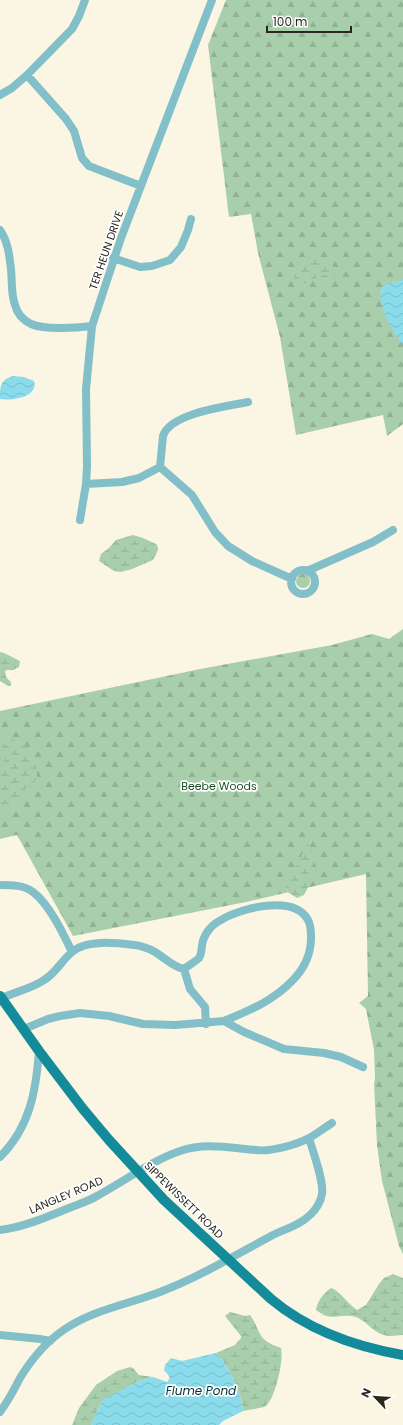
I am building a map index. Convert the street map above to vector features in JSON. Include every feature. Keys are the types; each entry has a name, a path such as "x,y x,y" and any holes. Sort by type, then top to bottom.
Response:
{"main road":[{"name":"SIPPEWISSETT ROAD","path":"1,997 39,1051 92,1121 169,1205 271,1300 299,1319 362,1346 403,1356"}],"street":[{"path":"0,96 27,75 72,29 85,0"},
{"name":"TER HEUN DRIVE","path":"80,520 86,484 88,437 86,389 92,326 114,258 140,186 212,0"},
{"path":"27,75 74,131 82,158 89,166 140,186"},
{"path":"114,258 140,267 152,266 170,260 181,247 191,219"},
{"path":"0,230 8,246 14,304 18,313 27,322 41,326 92,326"},
{"path":"160,467 163,436 170,425 200,412 248,402"},
{"path":"86,484 122,482 139,478 160,467"},
{"path":"160,467 192,495 215,532 228,546 252,561 292,579"},
{"path":"307,571 372,542 393,530"},
{"path":"300,570 307,571 314,576 314,587 308,592 301,593 295,590 292,583 293,575 300,570"},
{"path":"0,885 11,885 32,891 41,900 59,927 72,952"},
{"path":"24,1029 48,1019 80,1013 108,1016 144,1024 175,1026 224,1022 272,998 292,981 304,965 309,955 311,930 308,920 296,910 283,905 278,905 249,909 221,920 209,930 204,938 202,953 199,958 184,969"},
{"path":"1,997 43,981 53,973 72,952 78,947 87,944 105,943 136,946 154,951 176,967 184,969"},
{"path":"184,969 190,989 205,1007 206,1024"},
{"path":"224,1022 284,1049 341,1057 364,1067"},
{"path":"36,1080 39,1051"},
{"path":"0,1157 19,1133 27,1116 39,1071 48,1063"},
{"name":"LANGLEY ROAD","path":"0,1230 16,1228 31,1223 88,1200 138,1172 180,1151 196,1147 216,1146 263,1150 291,1145 309,1138 332,1123"},
{"path":"0,1412 24,1373 50,1341 65,1329 97,1313 161,1291 228,1260 273,1235 297,1225 310,1216 316,1209 322,1194 322,1184 309,1138"},
{"path":"0,1335 50,1341"}],"green space":[{"path":"226,0 403,0 403,424 387,436 383,415 296,435 280,337 258,253 251,214 229,217 208,45"},
{"path":"308,257 331,265 342,273 341,276 321,276 306,283 298,283 295,281 294,277 298,263"},
{"path":"133,535 156,544 158,550 153,560 121,572 114,571 99,561 101,554 116,540"},
{"path":"303,574 308,576 310,581 308,586 303,588 298,586 296,581 298,576"},
{"name":"Beebe Woods","path":"403,629 403,1254 399,1246 382,1181 377,1145 374,1050 366,1009 359,1003 368,996 366,874 246,902 73,936 17,835 0,839 0,711 200,669 332,645 372,634 389,639"},
{"path":"0,652 20,661 19,667 13,670 6,670 5,672 6,677 11,682 11,686 8,686 0,681"},
{"path":"7,737 27,746 35,764 37,776 33,783 24,790 11,808 1,811 0,763 4,761 6,756 3,748 3,741"},
{"path":"307,844 313,855 313,869 307,890 304,895 297,898 286,891 286,887"},
{"path":"393,1274 403,1278 403,1335 384,1335 357,1317 330,1317 321,1314 316,1310 321,1298 331,1288 337,1291 357,1310 366,1305 384,1278"},
{"path":"230,1312 245,1316 250,1315 263,1338 271,1344 281,1348 282,1354 278,1380 272,1397 268,1404 264,1407 243,1411 234,1380 226,1365 216,1353 235,1345 241,1338 225,1316"},
{"path":"130,1367 133,1368 139,1375 153,1377 139,1381 102,1401 91,1425 72,1425 79,1408 96,1385 117,1371"}],"water":[{"path":"403,280 403,344 394,332 383,310 381,302 381,287 386,284"},
{"path":"13,376 24,377 34,381 32,391 23,397 0,399 0,391 3,382"},
{"name":"Flume Pond","path":"216,1353 226,1365 234,1380 243,1411 223,1421 219,1425 91,1425 102,1401 108,1397 139,1381 153,1377 167,1382 169,1377 164,1370 165,1365 171,1358 182,1361"}]}
